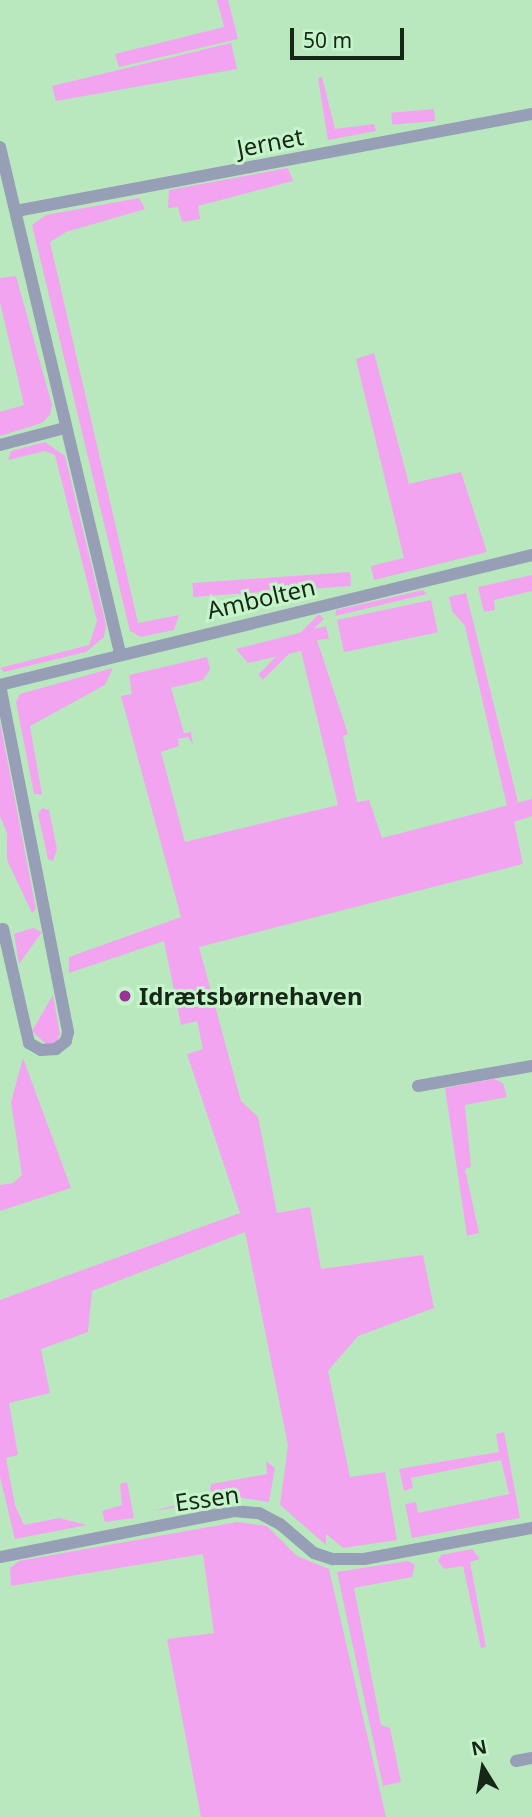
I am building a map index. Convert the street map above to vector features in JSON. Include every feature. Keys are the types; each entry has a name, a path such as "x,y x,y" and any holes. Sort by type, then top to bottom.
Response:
{"street":[{"name":"Jernet","path":"16,211 532,114"},
{"path":"0,147 120,653"},
{"path":"0,445 65,428"},
{"name":"Ambolten","path":"3,929 29,1044 41,1050 56,1049 66,1041 68,1032 0,685 120,653 532,555"},
{"path":"418,1086 532,1066"},
{"name":"Essen","path":"0,1557 234,1511 258,1513 280,1524 314,1553 333,1559 364,1559 532,1528"},
{"path":"516,1761 532,1758"}],"shaded area":[{"path":"217,0 228,0 238,39 119,67 115,54 224,27"},
{"path":"231,43 237,69 56,101 52,86"},
{"path":"322,77 335,129 374,124 376,131 328,140 318,78"},
{"path":"434,109 435,121 392,125 391,113"},
{"path":"288,168 293,181 198,206 200,219 182,222 178,207 168,208 169,190"},
{"path":"139,198 145,209 66,232 50,242 138,623 179,615 174,630 141,637 130,631 32,225 46,215"},
{"path":"16,276 52,405 50,415 42,423 0,436 0,412 24,405 0,302 0,278"},
{"path":"374,353 409,484 461,472 487,552 374,580 371,566 404,558 356,359"},
{"path":"45,442 65,456 106,625 104,637 86,652 4,672 0,668 89,645 97,621 55,455 45,451 8,460 11,451"},
{"path":"350,572 351,586 193,597 192,583"},
{"path":"532,575 532,591 494,600 495,610 484,612 478,587"},
{"path":"423,590 427,594 335,616 336,610"},
{"path":"466,593 518,802 507,806 465,626 452,611 449,597"},
{"path":"431,600 438,632 344,652 337,620"},
{"path":"319,614 324,619 263,680 258,675"},
{"path":"326,626 329,639 317,640 348,734 343,736 357,802 369,800 382,838 532,799 532,816 514,822 523,864 199,947 241,1101 258,1117 277,1213 310,1207 321,1269 423,1255 434,1308 358,1336 328,1371 350,1477 385,1472 397,1540 343,1548 326,1534 326,1545 280,1505 288,1445 245,1232 92,1291 88,1332 41,1349 50,1393 9,1403 18,1455 6,1458 15,1505 24,1525 59,1518 87,1525 15,1539 0,1477 0,1300 240,1213 187,1054 203,1049 197,1021 181,1025 164,941 69,973 69,957 181,917 121,696 132,694 129,675 207,657 210,669 203,680 171,688 184,733 191,732 193,745 188,737 178,739 179,746 161,752 185,842 338,805 301,651 248,663 236,649"},
{"path":"113,668 105,685 30,726 42,795 34,794 16,702 20,694"},
{"path":"0,722 36,909 32,913 7,860 7,833 0,816"},
{"path":"42,808 49,810 57,849 53,861 48,859 38,814"},
{"path":"33,928 42,932 19,964 14,934"},
{"path":"53,995 60,1034 55,1045 48,1046 32,1031"},
{"path":"23,1058 71,1188 0,1211 0,1185 13,1183 22,1175 11,1102"},
{"path":"494,1079 503,1083 507,1097 465,1105 471,1167 465,1169 479,1233 467,1236 445,1088"},
{"path":"504,1432 520,1518 412,1538 405,1504 416,1502 418,1513 509,1494 501,1460 411,1478 413,1488 404,1491 399,1469 499,1452 496,1434"},
{"path":"266,1461 275,1468 269,1502 236,1497 153,1511 210,1496 211,1484 267,1474"},
{"path":"127,1482 134,1518 105,1522 102,1511 122,1505 120,1484"},
{"path":"237,1522 267,1526 297,1556 329,1569 386,1817 201,1817 167,1639 214,1633 203,1554 11,1586 10,1568 19,1561"},
{"path":"472,1549 480,1559 470,1562 486,1647 481,1648 463,1566 444,1569 438,1561 441,1555"},
{"path":"408,1561 415,1565 412,1577 354,1588 381,1725 390,1728 401,1782 383,1786 337,1572"}],"place":[{"name":"Idrætsbørnehaven","path":"125,996"}]}
